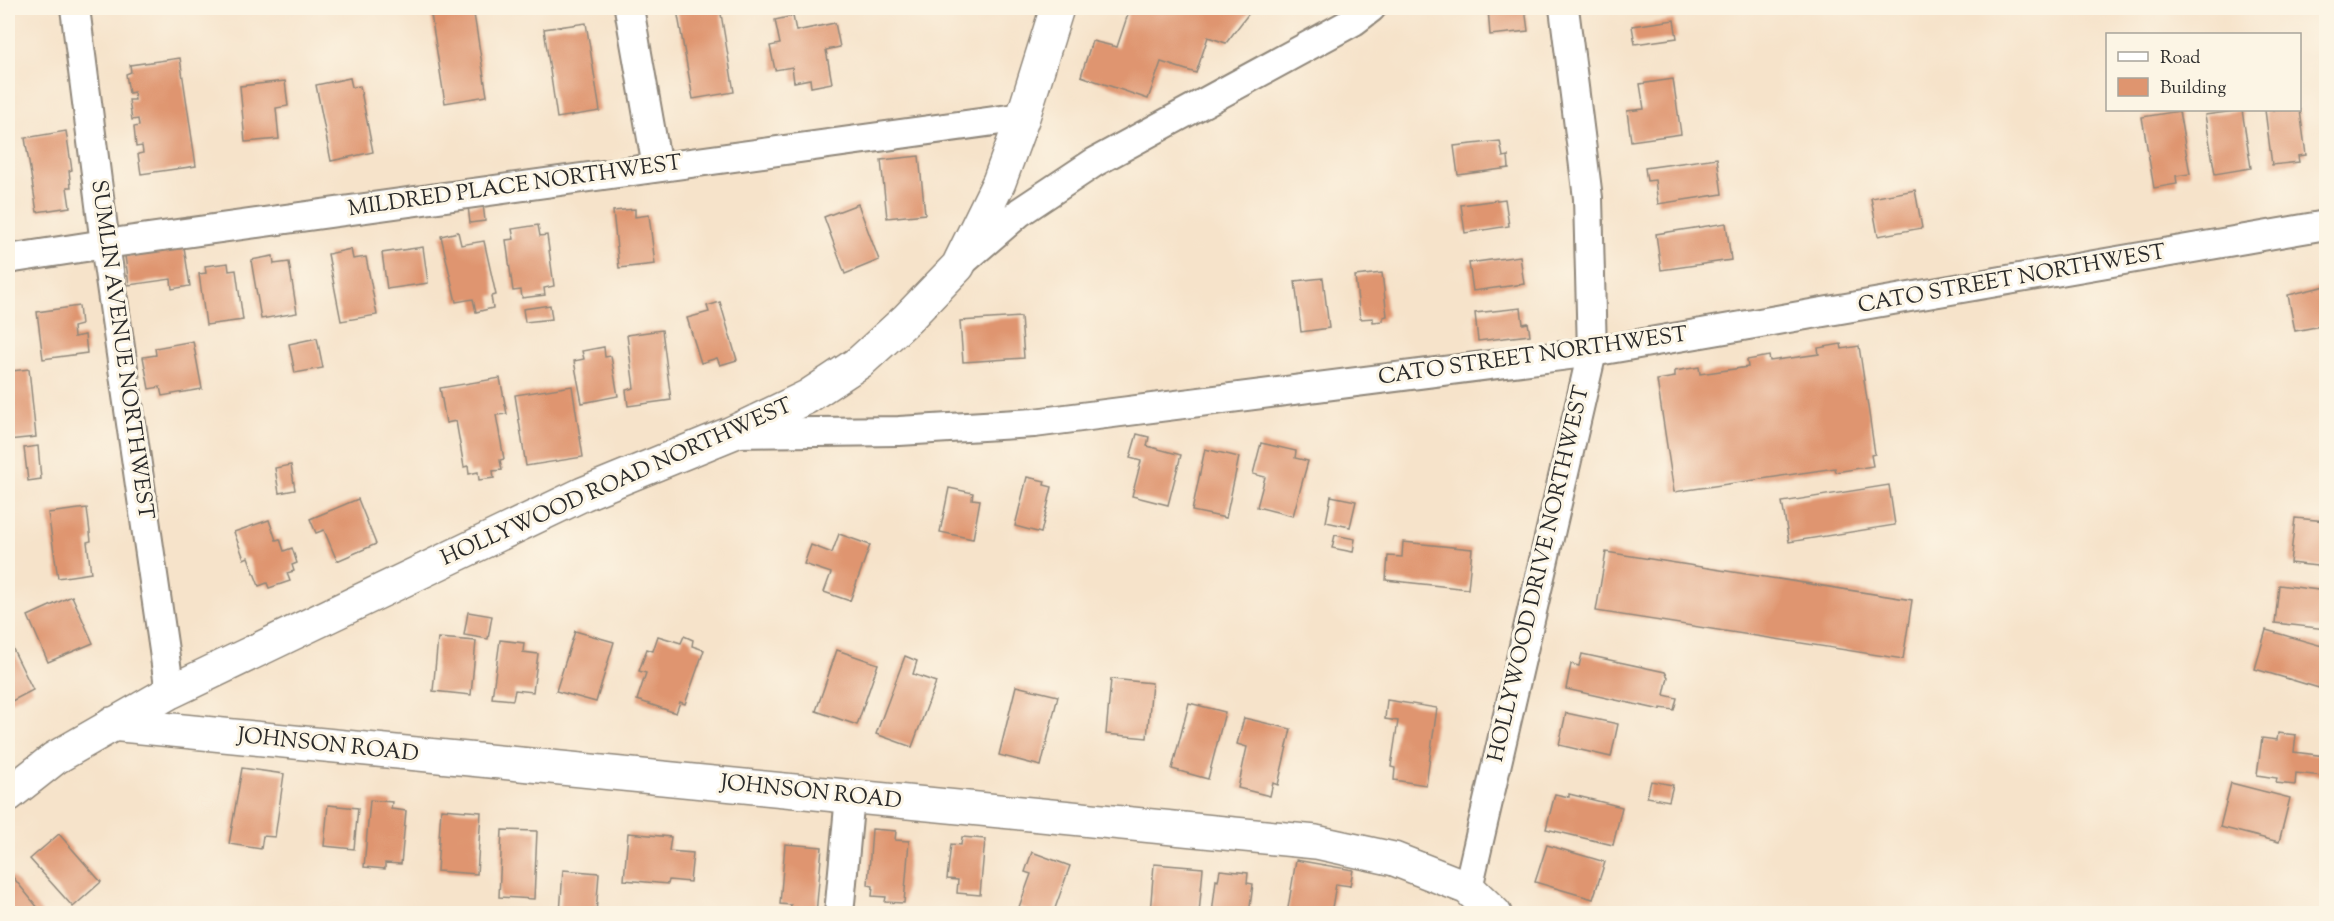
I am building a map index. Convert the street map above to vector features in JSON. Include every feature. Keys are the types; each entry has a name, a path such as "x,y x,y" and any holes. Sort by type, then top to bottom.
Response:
{"street":[{"name":"SUMLIN AVENUE NORTHWEST","path":"75,8 105,244 170,692"},
{"path":"629,8 657,167"},
{"name":"HOLLYWOOD ROAD NORTHWEST","path":"8,795 55,758 170,692 583,494 732,433 807,397 860,362 907,319 958,266 999,182 1023,117 1057,8"},
{"path":"958,266 1020,212 1095,162 1354,21 1371,8"},
{"name":"HOLLYWOOD DRIVE NORTHWEST","path":"1468,888 1592,352 1588,198 1564,8"},
{"name":"MILDRED PLACE NORTHWEST","path":"8,259 1023,117"},
{"name":"CATO STREET NORTHWEST","path":"732,433 899,431 1034,423 1592,352 2326,225"},
{"name":"JOHNSON ROAD","path":"111,724 1316,842 1394,859 1468,888 1496,914"},
{"path":"838,914 850,796"}],"building":[{"path":"430,8 473,8 487,96 445,103"},
{"path":"720,8 734,92 693,99 677,10"},
{"path":"1130,8 1253,8 1226,43 1208,37 1196,73 1161,62 1148,99 1081,76 1092,41 1117,47"},
{"path":"1488,8 1525,8 1528,31 1490,35"},
{"path":"793,16 796,31 835,23 840,47 826,50 832,83 811,87 810,79 794,82 792,67 775,70 770,46 780,44 775,20"},
{"path":"1674,20 1677,38 1635,44 1632,26"},
{"path":"586,23 600,111 557,118 544,29"},
{"path":"180,58 196,166 141,174 138,154 143,153 142,146 136,147 134,127 139,126 138,119 132,120 129,100 135,100 134,92 129,93 126,74 131,72 130,65"},
{"path":"350,78 352,87 360,86 373,152 331,161 316,85"},
{"path":"1673,79 1681,134 1631,141 1627,111 1644,109 1640,84"},
{"path":"285,81 288,106 276,108 279,139 245,142 240,86"},
{"path":"2179,111 2190,174 2176,176 2177,184 2154,188 2142,117"},
{"path":"2242,111 2251,168 2215,174 2205,115"},
{"path":"2265,111 2300,111 2306,155 2298,156 2299,162 2272,165"},
{"path":"66,131 72,170 69,171 71,187 67,187 70,207 37,212 25,138"},
{"path":"1500,141 1503,157 1508,156 1509,168 1458,175 1454,146"},
{"path":"919,156 925,214 887,218 881,160"},
{"path":"1717,158 1722,194 1658,204 1655,180 1647,181 1645,168"},
{"path":"1915,190 1922,228 1878,236 1871,198"},
{"path":"1505,199 1509,226 1465,233 1461,205"},
{"path":"483,204 485,221 470,223 468,206"},
{"path":"858,204 879,260 845,274 824,217"},
{"path":"635,209 635,217 649,215 655,264 619,268 613,211"},
{"path":"1726,223 1731,260 1661,270 1656,234"},
{"path":"538,225 540,236 547,235 554,286 544,288 545,295 522,298 521,290 513,291 506,240 514,239 512,229"},
{"path":"458,232 461,245 484,241 496,295 491,296 493,308 476,312 473,299 456,302 441,236"},
{"path":"184,247 190,286 172,289 171,279 129,285 125,256"},
{"path":"423,247 428,283 387,289 382,253"},
{"path":"351,249 353,259 366,257 377,315 341,321 328,254"},
{"path":"273,256 274,264 289,262 297,313 261,319 251,260"},
{"path":"1520,256 1524,284 1473,291 1469,263"},
{"path":"228,263 229,271 236,270 243,320 206,325 199,274 206,273 205,266"},
{"path":"1382,273 1387,316 1383,317 1383,321 1373,322 1373,318 1360,319 1355,276"},
{"path":"1323,278 1329,328 1301,332 1295,281"},
{"path":"2326,286 2326,325 2295,331 2288,295"},
{"path":"720,302 737,360 720,365 717,358 701,363 687,318 709,312 707,306"},
{"path":"550,305 552,319 525,322 523,309"},
{"path":"79,306 81,325 73,327 74,337 85,335 87,353 43,359 37,312"},
{"path":"1521,308 1523,324 1528,323 1530,335 1478,341 1475,313"},
{"path":"1021,317 1024,358 963,362 960,321"},
{"path":"662,330 671,400 628,406 626,390 634,388 627,335"},
{"path":"317,338 323,368 295,373 289,344"},
{"path":"193,341 202,389 162,396 160,387 149,389 143,357 156,355 155,348"},
{"path":"1841,344 1842,349 1859,346 1875,454 1871,455 1873,466 1836,472 1835,468 1674,492 1657,380 1675,377 1675,371 1699,367 1700,374 1748,367 1747,360 1769,356 1770,361 1819,354 1818,348"},
{"path":"604,347 605,357 611,356 618,396 582,403 574,361 584,359 582,351"},
{"path":"11,360 12,371 29,369 36,437 8,440 8,361"},
{"path":"500,378 507,414 496,415 504,459 500,460 502,470 493,471 494,478 479,480 478,472 469,474 468,466 464,467 456,421 446,423 440,388"},
{"path":"572,386 583,457 526,466 515,395"},
{"path":"1137,434 1149,437 1147,446 1181,455 1168,505 1132,496 1141,461 1130,458"},
{"path":"1261,443 1296,451 1295,458 1308,461 1293,516 1257,507 1265,477 1253,474"},
{"path":"38,446 41,479 28,481 24,448"},
{"path":"1205,449 1239,457 1226,518 1192,511"},
{"path":"291,465 295,490 279,493 275,468"},
{"path":"1027,477 1045,481 1044,485 1052,487 1041,533 1015,526"},
{"path":"1889,485 1895,525 1789,542 1782,502"},
{"path":"949,488 973,493 972,499 980,500 973,539 940,532"},
{"path":"1331,496 1356,501 1350,527 1326,522"},
{"path":"358,499 376,544 337,561 324,530 316,533 310,519"},
{"path":"87,508 91,541 87,542 91,573 58,578 48,513"},
{"path":"2295,518 2326,521 2326,567 2290,563"},
{"path":"269,520 276,540 280,539 284,551 292,548 297,563 292,565 294,571 287,573 290,581 269,588 267,583 259,586 248,557 244,559 234,532"},
{"path":"839,534 870,545 850,601 824,592 831,573 804,564 811,545 832,553"},
{"path":"1335,535 1355,539 1353,552 1332,548"},
{"path":"1403,542 1472,549 1468,589 1386,580 1388,556 1402,557"},
{"path":"1606,552 1912,600 1903,659 1596,611"},
{"path":"2279,585 2326,591 2326,629 2275,623"},
{"path":"72,596 93,643 48,662 28,616"},
{"path":"468,612 492,616 488,639 464,635"},
{"path":"2266,630 2326,647 2326,663 2319,688 2255,669"},
{"path":"575,631 614,642 596,702 556,691"},
{"path":"658,636 681,643 684,636 693,640 692,646 704,650 685,704 680,702 676,713 637,700 646,673 639,671 647,649 653,651"},
{"path":"438,638 476,641 471,695 433,691"},
{"path":"8,639 33,690 8,703"},
{"path":"500,640 524,643 523,652 538,654 533,692 515,690 513,700 492,698"},
{"path":"837,650 878,664 857,725 816,711"},
{"path":"1582,654 1665,672 1668,677 1664,695 1677,698 1674,710 1661,708 1661,710 1566,689 1571,664 1579,666"},
{"path":"905,656 917,661 913,674 936,682 912,747 876,734"},
{"path":"1111,679 1152,683 1147,738 1106,734"},
{"path":"1016,686 1058,696 1041,766 999,755"},
{"path":"1387,700 1437,708 1426,785 1394,780 1395,768 1391,767 1398,721 1385,719"},
{"path":"1189,703 1225,712 1208,779 1172,769"},
{"path":"1566,713 1618,724 1611,757 1559,745"},
{"path":"1244,718 1291,729 1278,785 1273,783 1270,796 1238,788 1247,747 1237,744"},
{"path":"2278,733 2296,735 2294,752 2325,756 2322,776 2296,773 2295,785 2276,783 2277,778 2257,775 2262,738 2277,740"},
{"path":"242,768 284,774 275,837 263,836 261,849 229,844"},
{"path":"1651,781 1673,785 1669,801 1647,797"},
{"path":"2231,783 2290,798 2279,842 2220,827"},
{"path":"1555,794 1569,797 1569,794 1622,807 1613,845 1546,829"},
{"path":"370,800 392,802 391,809 406,811 401,864 385,863 385,869 364,867"},
{"path":"328,805 358,808 354,849 324,846"},
{"path":"441,809 481,812 477,874 437,871"},
{"path":"872,829 896,831 895,840 909,841 904,903 885,902 886,897 872,896 873,886 868,885"},
{"path":"502,830 537,831 534,899 499,897"},
{"path":"628,833 671,837 669,851 693,853 690,882 669,880 668,884 624,880"},
{"path":"59,834 101,882 73,907 30,859"},
{"path":"962,837 985,839 980,895 957,893 958,880 947,879 951,844 961,845"},
{"path":"785,844 822,847 816,914 790,914 791,905 780,904"},
{"path":"1547,845 1605,862 1593,899 1535,882"},
{"path":"1032,852 1070,866 1053,914 1035,914 1019,907 1031,874 1025,872"},
{"path":"1296,860 1353,870 1350,886 1336,884 1331,914 1287,914"},
{"path":"1154,864 1203,868 1199,914 1172,911 1171,914 1150,914"},
{"path":"563,870 599,873 596,914 560,914"},
{"path":"1220,870 1248,873 1247,883 1253,884 1249,914 1212,914 1216,880 1218,881"},
{"path":"12,876 43,914 8,914 8,879"}]}
